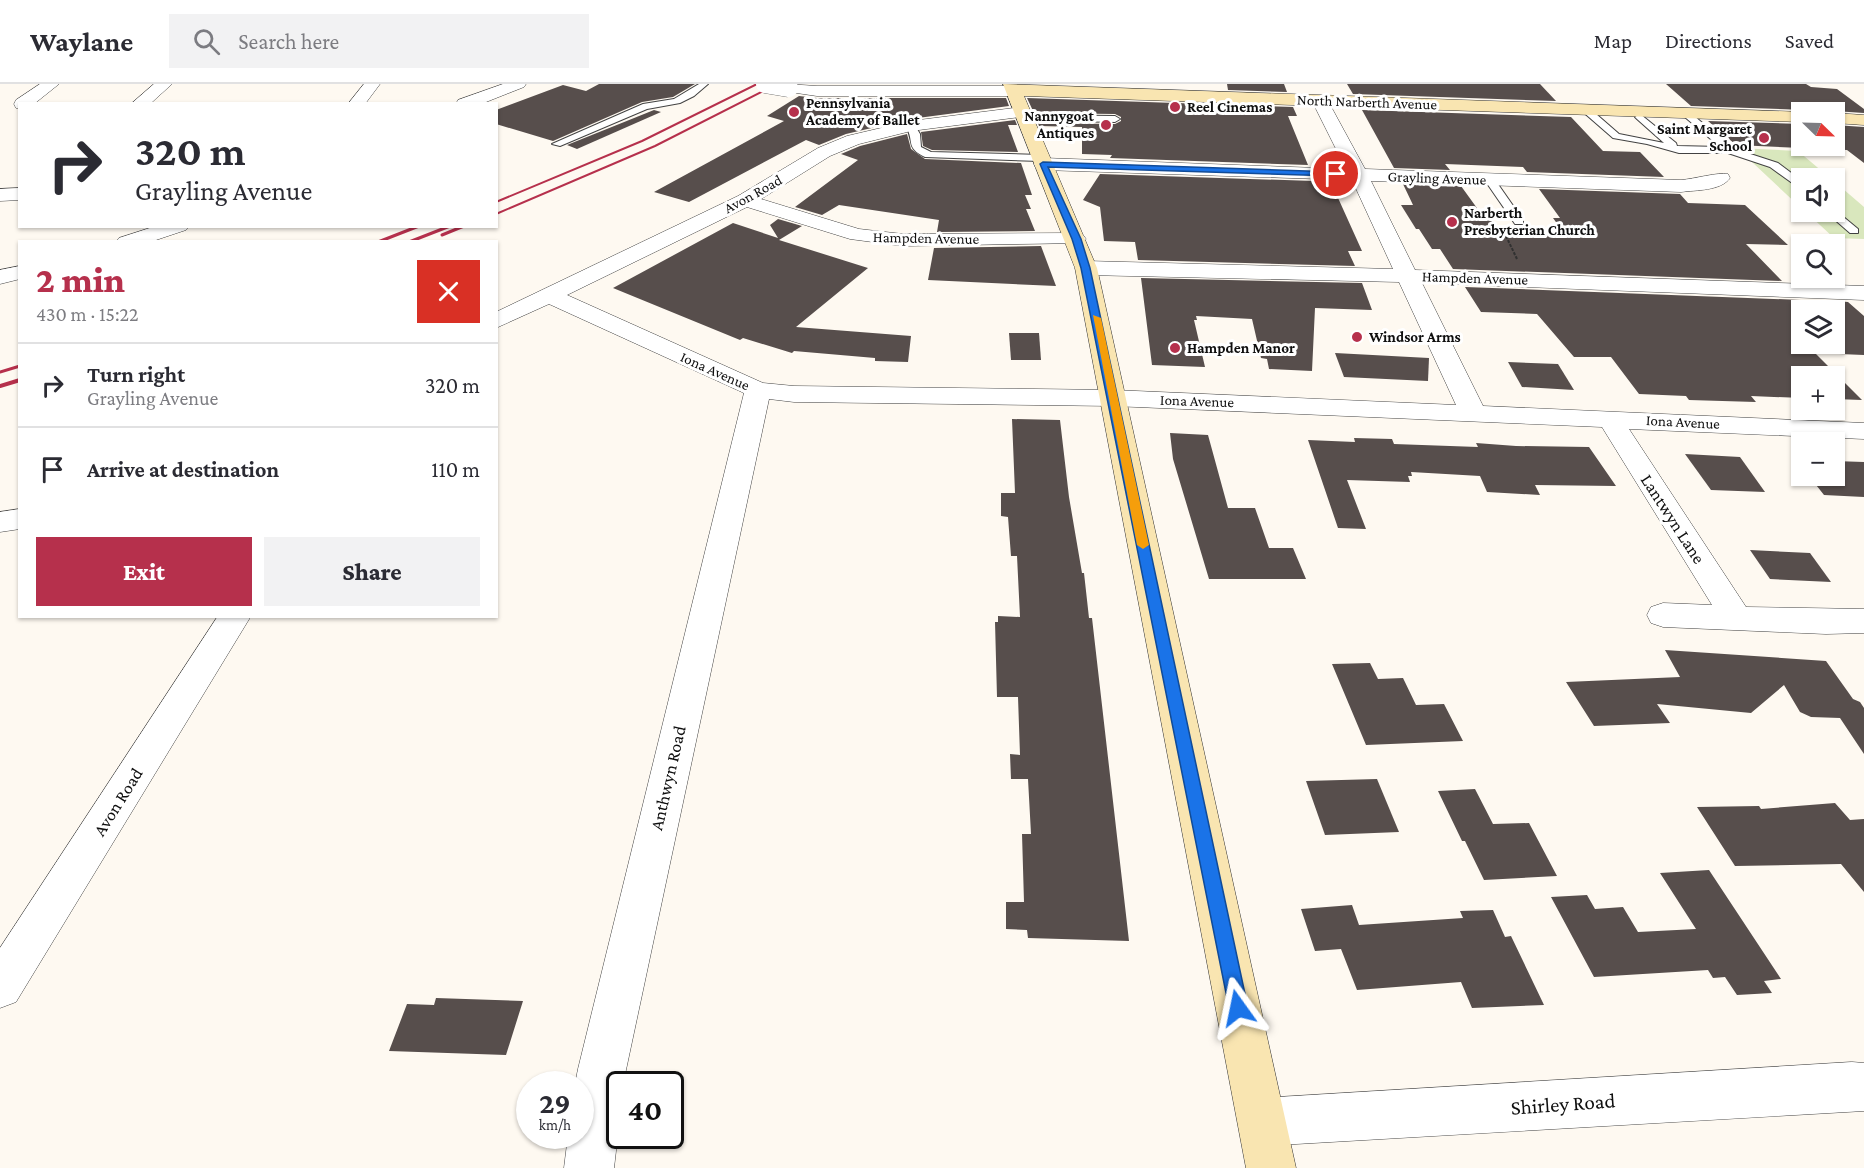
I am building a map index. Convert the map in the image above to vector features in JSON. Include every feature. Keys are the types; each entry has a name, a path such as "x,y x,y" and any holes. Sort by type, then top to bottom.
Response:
{"street":[{"path":"24,102 51,84"},
{"path":"142,102 164,84"},
{"path":"358,102 372,84"},
{"path":"469,102 518,84"},
{"name":"North Narberth Avenue","path":"765,84 817,91 1013,88 1316,92 1585,109 1791,117"},
{"path":"1013,88 1086,268 1271,1168"},
{"path":"1316,92 1359,175 1405,276 1473,412"},
{"name":"Avon Road","path":"498,320 745,200 824,152 853,141 911,126 1023,114"},
{"path":"1845,119 1864,120"},
{"name":"Grayling Avenue","path":"1042,161 1681,186 1721,178"},
{"path":"0,195 18,195"},
{"name":"Hampden Avenue","path":"745,200 857,235 903,240 1076,239"},
{"path":"133,240 172,228"},
{"name":"Hampden Avenue","path":"1086,268 1405,276 1864,293"},
{"path":"0,277 18,272"},
{"name":"Iona Avenue","path":"550,296 758,390 794,394 1113,398 1473,412 1864,431"},
{"name":"Anthwyn Road","path":"589,1168 601,1069 758,390"},
{"name":"Lantwyn Lane","path":"1609,418 1737,619"},
{"path":"0,522 18,519"},
{"path":"1663,615 1864,621"},
{"name":"Avon Road","path":"0,987 235,618"},
{"name":"Shirley Road","path":"1262,1122 1864,1087"}],"lane":[{"path":"557,144 645,106 661,106 676,102 696,92 704,84"},
{"path":"1585,109 1617,136 1648,141 1679,150 1729,150 1774,165 1791,178"},
{"path":"1684,112 1729,150"},
{"path":"1023,114 1114,119"},
{"path":"1640,117 1679,150"},
{"path":"911,126 915,134 914,143 917,149 929,155 1042,161"},
{"path":"1490,179 1519,222"},
{"path":"1843,222 1854,231"}],"path":[{"path":"1505,234 1519,264"}],"green space":[{"path":"1737,148 1791,151 1791,156 1804,156 1818,168 1791,168 1791,199"},
{"path":"1845,191 1864,207 1864,239 1845,238 1845,234 1830,234 1817,222 1845,222"}],"building":[{"path":"599,84 695,84 673,97 642,102 553,141 498,125 498,109 563,85 586,91"},
{"path":"1227,84 1284,84 1287,92 1228,90"},
{"path":"1347,84 1540,84 1556,101 1353,94"},
{"path":"1666,84 1806,84 1811,87 1837,89 1864,109 1864,113 1845,112 1845,102 1791,102 1791,110 1691,106"},
{"path":"799,96 817,98 1006,98 1009,106 910,119 846,134 819,145 806,140 689,202 654,192 784,121 767,116"},
{"path":"1027,98 1293,107 1297,116 1288,116 1308,165 1110,158 1112,155 1082,154 1082,127 1039,126 1038,123 1115,124 1121,121 1121,117 1115,114 1034,113"},
{"path":"654,110 661,112 577,149 567,145"},
{"path":"1362,110 1571,117 1603,151 1640,152 1664,177 1527,172 1523,167 1445,164 1450,170 1394,168"},
{"path":"1015,120 1017,125 1008,125 1018,152 932,150 923,146 921,132"},
{"path":"1708,121 1791,124 1791,147 1736,145"},
{"path":"1845,126 1864,127 1864,163 1845,150"},
{"path":"907,134 911,149 925,159 1021,163 1032,195 1025,195 1031,209 1026,209 1035,231 937,232 939,220 839,205 822,215 795,207 858,160 841,154 860,146"},
{"path":"1100,174 1314,181 1317,188 1334,189 1362,251 1348,251 1355,266 1138,260 1135,242 1104,241 1100,207 1083,200"},
{"path":"1403,184 1461,186 1482,215 1487,215 1495,226 1561,229 1553,218 1560,218 1539,189 1680,194 1688,203 1745,205 1788,245 1746,244 1782,281 1453,269 1440,249 1432,249 1401,205 1413,205"},
{"path":"778,219 802,226 779,240 868,268 796,327 911,336 908,362 875,361 875,358 794,351 792,353 743,338 740,340 613,288 733,223 778,238 770,225"},
{"path":"1041,246 1056,286 928,280 934,248"},
{"path":"1141,278 1362,283 1372,310 1315,308 1312,371 1269,369 1267,359 1261,358 1252,319 1196,316 1197,320 1194,320 1205,367 1152,365"},
{"path":"1465,287 1801,300 1791,300 1791,354 1816,354 1828,366 1791,366 1791,398 1751,396 1756,402 1689,400 1686,396 1639,394 1611,357 1574,357 1537,314 1481,312"},
{"path":"1845,302 1864,316 1864,355 1840,354 1845,354"},
{"path":"1009,333 1039,333 1041,360 1011,360"},
{"path":"1335,353 1429,358 1428,381 1344,377"},
{"path":"1508,362 1558,364 1574,390 1522,387"},
{"path":"1845,383 1862,400 1845,399"},
{"path":"1012,419 1060,420 1069,497 1082,573 1084,573 1089,618 1092,618 1129,941 1028,938 1027,930 1006,929 1006,902 1024,902 1022,834 1031,834 1028,779 1011,779 1010,754 1020,755 1018,697 997,697 995,622 998,622 998,616 1020,617 1017,556 1011,556 1008,517 1001,516 1001,493 1015,493"},
{"path":"1170,433 1208,435 1228,508 1255,508 1269,548 1293,548 1306,579 1209,579 1173,459"},
{"path":"1354,438 1392,439 1394,444 1478,447 1476,443 1589,447 1616,486 1535,485 1540,495 1487,492 1480,476 1411,472 1412,476 1408,476 1410,482 1347,480 1366,529 1338,528 1308,440 1355,442"},
{"path":"1685,454 1740,457 1765,492 1711,490"},
{"path":"1845,461 1864,462 1864,497 1824,495 1817,486 1845,486"},
{"path":"1750,550 1810,553 1831,582 1770,579"},
{"path":"1665,650 1826,661 1853,699 1860,702 1864,708 1864,754 1840,718 1811,717 1800,712 1784,685 1751,713 1657,704 1670,723 1594,726 1566,682 1680,677"},
{"path":"1370,663 1378,679 1403,678 1416,705 1444,704 1463,741 1366,745 1332,664"},
{"path":"1377,779 1399,832 1325,835 1306,781"},
{"path":"1475,789 1493,824 1529,823 1557,876 1484,880 1438,791"},
{"path":"1835,803 1850,820 1864,819 1864,892 1841,864 1735,866 1697,807 1759,806 1761,809"},
{"path":"1709,870 1781,979 1764,981 1772,993 1737,995 1725,977 1713,978 1708,970 1594,977 1551,897 1587,895 1595,909 1623,907 1638,932 1696,929 1660,873"},
{"path":"1352,905 1359,925 1463,918 1460,911 1493,910 1505,937 1511,936 1544,1005 1472,1008 1461,982 1357,990 1341,949 1315,951 1301,909"},
{"path":"436,998 523,1001 506,1055 389,1051 407,1004 434,1005"}],"railway":[{"path":"498,201 642,141 757,84"},
{"path":"498,213 655,146 777,84"},
{"path":"383,240 414,228"},
{"path":"414,240 445,228"},
{"path":"442,235 459,228"},
{"path":"0,372 18,367"},
{"path":"0,386 18,381"}],"slow traffic":[{"path":"1096,318 1143,545"}],"place":[{"name":"Reel Cinemas","path":"1175,107"},
{"name":"Pennsylvania Academy of Ballet","path":"794,112"},
{"name":"Nannygoat Antiques","path":"1106,125"},
{"name":"Saint Margaret School","path":"1764,138"},
{"name":"Narberth Presbyterian Church","path":"1452,222"},
{"name":"Windsor Arms","path":"1357,337"},
{"name":"Hampden Manor","path":"1175,348"}],"route":[{"path":"1238,1008 1086,268 1076,239 1043,164 1336,174"}]}
